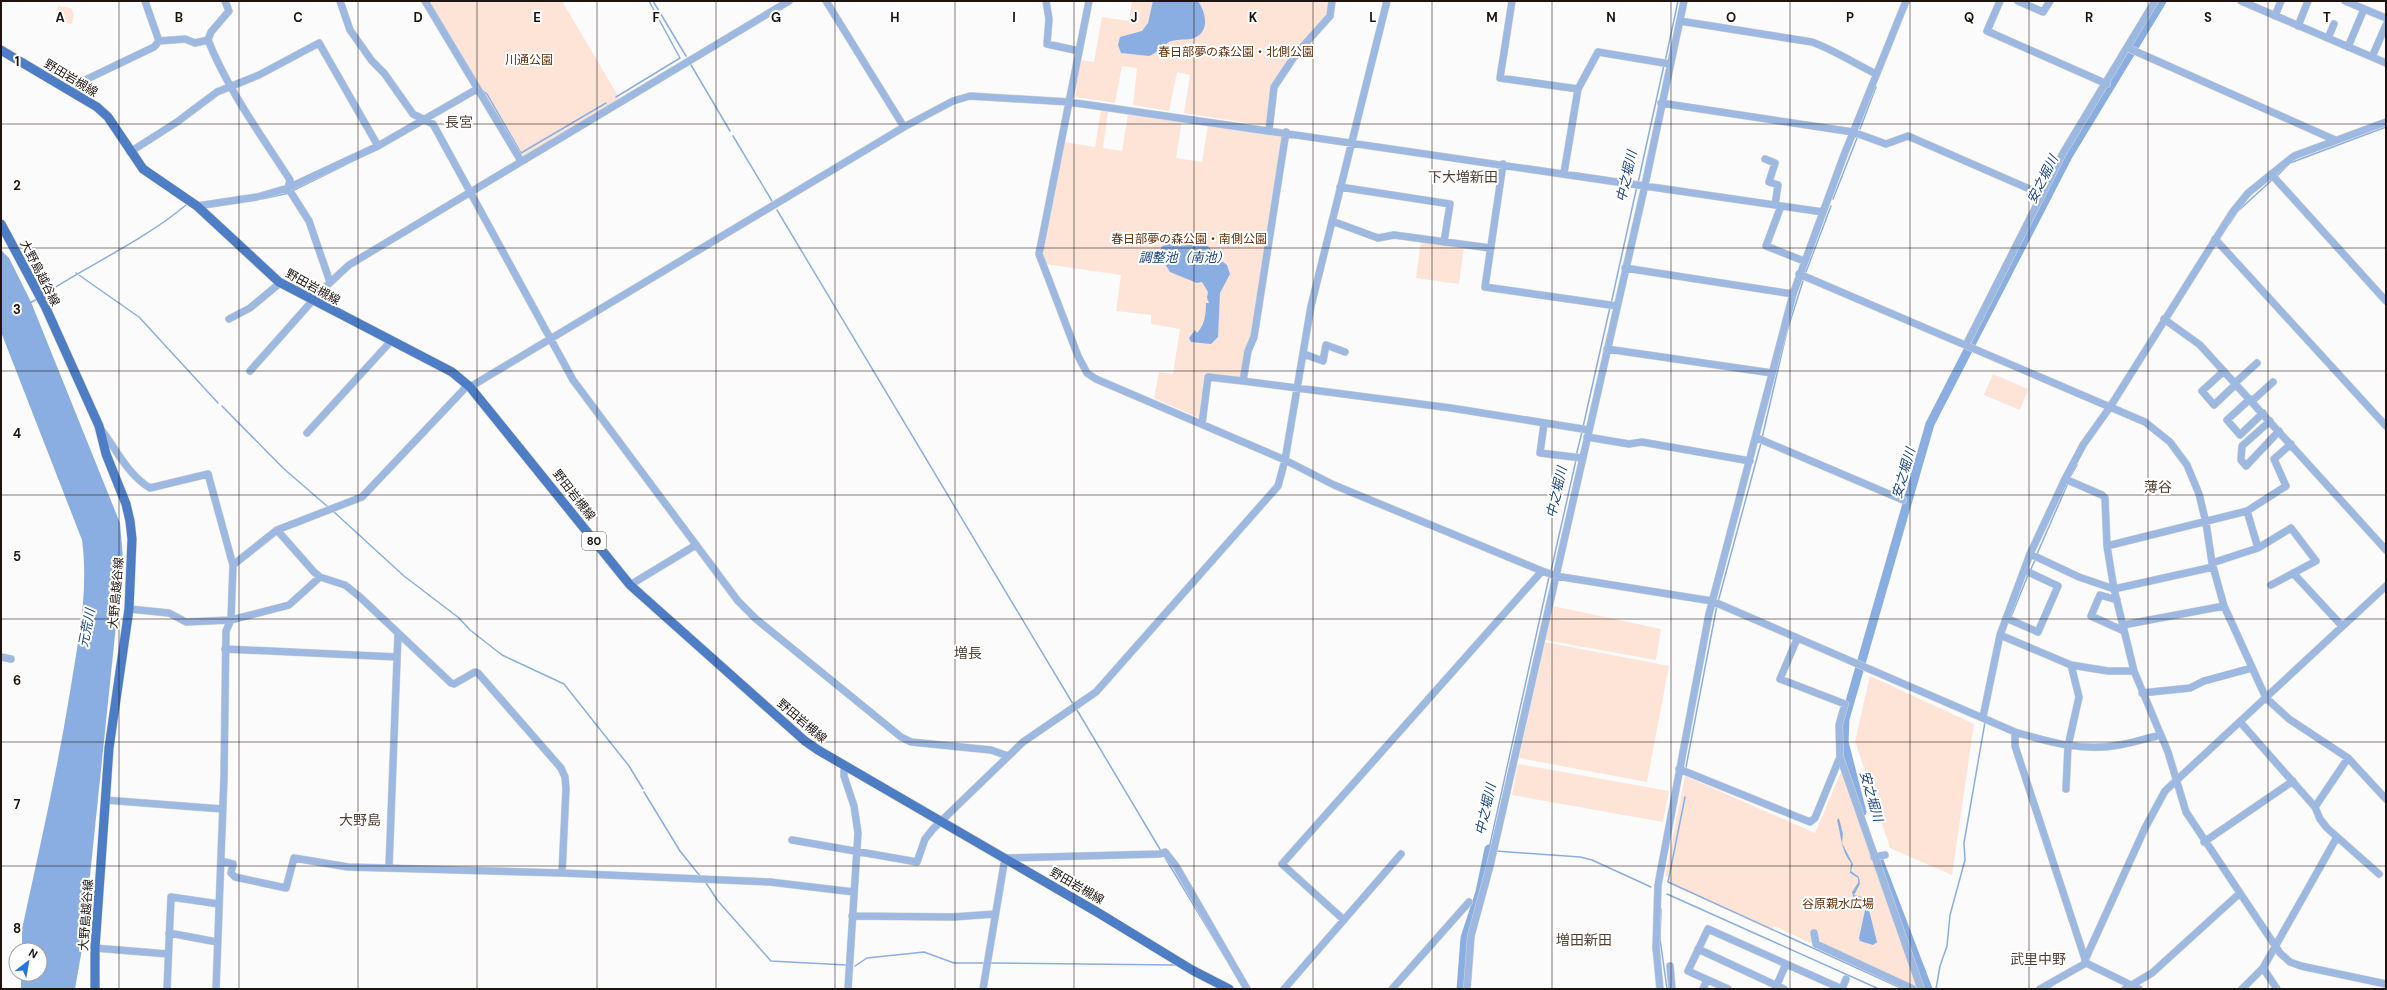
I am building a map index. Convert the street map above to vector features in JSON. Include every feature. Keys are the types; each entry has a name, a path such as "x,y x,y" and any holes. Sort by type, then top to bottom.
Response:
{"main road":[{"name":"野田岩槻線","path":"1,50 74,93 108,117 130,152 143,169 197,206 280,283 313,302 452,372 469,386 630,585 805,741 844,766 1098,912 1192,970 1229,989"},
{"name":"大野島越谷線","path":"1,224 44,306 99,426 106,454 126,504 130,522 132,539 129,609 111,726 95,948 95,989"}],"street":[{"path":"145,1 159,41"},
{"path":"225,1 229,11 211,32 208,40 216,62 290,180 289,190 309,221 330,282"},
{"path":"340,1 350,30 413,114 433,124 550,339 584,396 738,601 756,619 901,737 911,742 991,750 1008,756"},
{"path":"425,1 521,160"},
{"path":"250,371 330,282 372,250 789,1"},
{"path":"826,1 904,127"},
{"path":"1046,1 1049,19 1047,44 1079,51"},
{"path":"1089,1 1039,254 1078,356 1087,373 1096,379 1285,460 1334,485 1550,574 1716,603 2015,732 2068,746 2119,746 2161,735"},
{"path":"1269,130 1274,87 1296,54 1330,16 1332,1"},
{"path":"792,840 857,850 917,862 925,839 1008,756 1023,742 1096,692 1278,486 1285,460 1311,306 1387,1"},
{"path":"1512,1 1500,78 1578,89"},
{"path":"1467,989 1471,936 1490,866 1550,574 1589,430 1607,349 1612,305 1626,268 1684,1"},
{"path":"1660,989 1656,947 1656,900 1679,769 1716,603 1750,461 1760,439 1772,373 1792,294 1853,132 1906,1"},
{"path":"2000,1 1987,32 2107,84"},
{"path":"2018,1 2043,12 2050,1"},
{"path":"1966,345 2063,153 2107,84 2156,1"},
{"path":"2241,1 2386,63"},
{"path":"2275,16 2281,1"},
{"path":"2298,26 2308,1"},
{"path":"2345,1 2386,18"},
{"path":"2348,47 2364,9"},
{"path":"1680,21 1812,42 1830,48 1845,59 1876,74"},
{"path":"2328,38 2334,24"},
{"path":"2372,57 2386,25"},
{"path":"74,93 83,81 154,46 159,41 185,39 195,43 208,40"},
{"path":"130,152 177,122 204,100 217,92 231,88 319,42 378,146"},
{"path":"2128,48 2335,140"},
{"path":"1564,174 1578,89 1598,52 1670,64"},
{"path":"197,206 257,197 289,190 378,146 477,89"},
{"path":"232,564 277,530 362,497 469,386 904,127 953,101 970,96 1069,102 1286,132 1823,212"},
{"path":"1661,103 1853,132 1886,144 1908,136 2041,194"},
{"path":"1985,718 2000,634 2030,554 2065,479 2083,445 2110,407 2215,239 2248,193 2294,156 2386,122"},
{"path":"1243,381 1248,351 1254,337 1286,132"},
{"path":"1766,159 1775,163 1769,182 1778,185 1778,205 1766,246 1804,262"},
{"path":"1503,164 1485,287 1612,305"},
{"path":"2271,174 2386,301"},
{"path":"1340,187 1450,204 1444,242"},
{"path":"1332,221 1378,238 1394,235 1490,248"},
{"path":"2215,239 2386,426"},
{"path":"1626,268 1792,294"},
{"path":"1800,274 2145,422 2170,442 2179,452 2191,475 2206,523 2212,565 2224,606 2266,698 2289,719 2348,758 2386,799"},
{"path":"229,319 250,308 280,283"},
{"path":"2164,319 2200,345 2386,550"},
{"path":"307,433 391,341"},
{"path":"1304,354 1323,361 1326,345 1345,352"},
{"path":"1607,349 1772,373"},
{"path":"2224,371 2202,391 2214,405 2257,363"},
{"path":"1202,424 1208,377 1451,408 1589,430"},
{"path":"2263,413 2240,435 2227,420 2273,382"},
{"path":"2270,421 2242,446 2241,460 2246,466 2279,431"},
{"path":"1544,424 1540,453 1582,458"},
{"path":"99,426 131,470 143,484 150,488 208,474 232,564 231,620 226,631 225,649 221,861 216,989"},
{"path":"1587,437 1629,444 1642,442 1750,461"},
{"path":"1760,439 1903,500"},
{"path":"2107,546 2247,512 2286,486 2274,459 2291,444"},
{"path":"2065,479 2102,495 2105,498 2107,546 2114,589 2134,671 2161,735 2178,782 2186,812 2204,842 2240,893 2275,947 2290,962 2301,966 2386,984"},
{"path":"2247,512 2258,548"},
{"path":"2030,554 2080,577 2114,589 2212,565 2258,548 2291,528 2316,561 2271,586"},
{"path":"277,530 320,577 345,585 451,683 454,684 475,672 478,673 560,768 565,777 566,789 562,873"},
{"path":"630,585 696,545"},
{"path":"2006,618 2038,632 2058,586 2024,570"},
{"path":"1344,920 1282,864 1550,574"},
{"path":"2293,574 2342,626"},
{"path":"129,609 169,613 186,622 231,620 289,605 320,577"},
{"path":"2040,989 2086,961 2159,800 2170,787 2178,782 2204,754 2241,723 2386,586"},
{"path":"2117,600 2100,595 2092,616 2123,628 2224,606"},
{"path":"389,867 398,634"},
{"path":"2000,634 2071,665 2108,671 2134,671"},
{"path":"1797,639 1780,679 1845,704 1839,725 1840,758 1921,989"},
{"path":"225,649 397,657"},
{"path":"1,657 11,659"},
{"path":"2066,789 2068,746 2078,697 2071,665"},
{"path":"2142,693 2190,688 2204,681 2252,668"},
{"path":"2241,723 2315,807 2320,819 2337,838 2378,874"},
{"path":"2015,732 2015,746 2086,961 2128,986 2139,989"},
{"path":"1679,769 1810,822 1815,818 1840,758"},
{"path":"2315,807 2348,758"},
{"path":"844,766 844,776 854,806 858,833 848,989"},
{"path":"2204,842 2293,782"},
{"path":"105,800 222,809"},
{"path":"2242,989 2263,968 2337,838"},
{"path":"983,989 1005,858 1162,853 1176,866 1247,989"},
{"path":"1284,989 1401,854"},
{"path":"1874,857 1885,855"},
{"path":"221,861 233,864 231,873 235,877 286,888 294,858 338,867 389,867 562,873 770,882 854,892"},
{"path":"2128,986 2152,973 2240,893"},
{"path":"167,989 171,897 219,904"},
{"path":"1392,989 1469,902"},
{"path":"852,916 952,917 995,914"},
{"path":"1728,989 1688,971 1708,929 1842,989 1846,979"},
{"path":"170,933 218,942"},
{"path":"1814,933 1816,944 1913,989"},
{"path":"95,948 168,954"},
{"path":"1698,949 1775,987 1784,989"},
{"path":"1775,987 1786,964"},
{"path":"1670,966 1672,989"},
{"path":"2263,968 2277,989"},
{"path":"1703,989 1707,980"}],"green space":[{"name":"川通公園","path":"425,1 562,1 621,101 521,161"},
{"name":"春日部夢の森公園・北側公園","path":"1132,1 1331,1 1329,16 1274,87 1267,126 1184,113 1190,75 1177,72 1169,111 1133,105 1137,68 1122,66 1115,103 1075,97 1080,60 1094,62 1102,17 1129,21"},
{"path":"58,6 71,8 74,14 72,24 66,23 56,11"},
{"name":"春日部夢の森公園・南側公園","path":"1101,110 1108,111 1103,148 1122,151 1128,114 1182,121 1176,158 1202,162 1208,125 1282,137 1253,335 1241,378 1204,373 1199,418 1154,398 1159,372 1173,374 1180,329 1151,324 1151,315 1116,311 1121,275 1045,264 1042,254 1064,142 1095,147"},
{"path":"1421,241 1464,247 1459,284 1416,278"},
{"path":"1993,374 2028,389 2020,410 1984,395"},
{"path":"1553,606 1661,629 1656,660 1545,640"},
{"path":"1545,642 1669,666 1647,782 1519,758"},
{"path":"1870,676 1974,724 1952,875 1890,848 1855,741"},
{"path":"1518,764 1669,791 1663,822 1512,795"},
{"name":"谷原親水広場","path":"1842,770 1917,989 1909,989 1774,926 1772,931 1667,882 1668,877 1665,876 1685,776 1815,833"}],"water":[{"path":"1153,1 1198,1 1205,17 1204,28 1197,36 1191,39 1171,41 1149,56 1121,53 1118,45 1120,37 1142,31 1148,23"},
{"name":"調整池（南池）","path":"1173,232 1184,237 1193,236 1203,245 1207,245 1220,260 1227,265 1230,274 1220,293 1218,337 1211,344 1191,342 1189,338 1195,330 1197,333 1200,330 1203,323 1206,303 1209,303 1207,298 1208,292 1202,282 1197,283 1170,272 1160,256 1161,247 1165,245 1163,243 1167,242 1166,238"},
{"name":"元荒川","path":"1,250 9,258 31,302 120,523 123,558 83,943 75,989 21,989 21,982 48,982 48,942 22,942 22,929 54,782 82,616 84,559 82,540 1,332"},
{"path":"1839,818 1843,834 1842,843 1837,820"},
{"path":"1842,843 1853,864 1851,871 1859,877 1860,884 1854,895 1866,898 1877,942 1873,945 1860,941 1859,938 1865,910 1863,899 1854,899 1852,892 1858,883 1858,878 1850,873 1851,863"}],"waterway":[{"path":"616,97 680,58 649,1"},
{"path":"653,1 686,56"},
{"name":"中之堀川","path":"1665,62 1678,1"},
{"name":"安之堀川","path":"1862,812 1844,742 1845,719 1930,424 2068,156 2162,1"},
{"path":"691,65 730,131"},
{"name":"中之堀川","path":"1638,183 1664,65"},
{"path":"1860,129 1876,87"},
{"path":"483,91 487,94 521,153 606,103"},
{"path":"2276,177 2290,163 2386,127"},
{"path":"733,136 772,201"},
{"path":"1833,199 1857,138"},
{"path":"292,191 345,165"},
{"path":"2230,223 2237,212 2273,179"},
{"name":"中之堀川","path":"1611,304 1637,186"},
{"path":"262,199 289,193"},
{"path":"43,295 152,230 186,205"},
{"path":"1806,272 1831,206"},
{"path":"777,210 1073,704"},
{"path":"76,273 139,317 218,403"},
{"path":"1762,438 1787,331 1803,281"},
{"path":"30,303 37,299"},
{"name":"中之堀川","path":"1583,427 1610,307"},
{"path":"222,406 283,468 328,507"},
{"name":"中之堀川","path":"1576,456 1582,432"},
{"path":"1718,602 1761,443"},
{"name":"中之堀川","path":"1551,571 1576,460"},
{"path":"2069,479 2077,465"},
{"path":"2037,554 2068,483"},
{"path":"334,512 404,576 459,618 470,630 502,655 564,684 629,766 643,789"},
{"path":"2030,571 2035,560"},
{"path":"2011,617 2028,575"},
{"name":"中之堀川","path":"1491,850 1489,849 1549,577"},
{"path":"1686,767 1717,605"},
{"path":"1077,710 1161,851"},
{"path":"1936,989 1940,966 1947,946 1950,915 1965,860 1964,843 1985,722"},
{"path":"644,792 680,851 700,876"},
{"path":"1685,797 1668,882 1903,989"},
{"name":"中之堀川","path":"1461,989 1465,938 1480,892 1489,849"},
{"path":"1496,851 1580,857 1592,860 1651,887"},
{"path":"1164,856 1225,957"},
{"name":"安之堀川","path":"1878,858 1928,989"},
{"path":"706,883 718,901 771,961 846,965"},
{"path":"1667,894 1879,989"},
{"path":"1661,909 1660,939 1667,989"},
{"path":"855,966 867,958 924,952 954,963 984,963"},
{"path":"990,963 1175,965"},
{"path":"2048,989 2052,986"}],"district":[{"name":"長宮","path":"459,122"},
{"name":"下大増新田","path":"1463,177"},
{"name":"薄谷","path":"2158,487"},
{"name":"増長","path":"968,653"},
{"name":"大野島","path":"360,820"},
{"name":"増田新田","path":"1584,940"},
{"name":"武里中野","path":"2038,959"}]}
